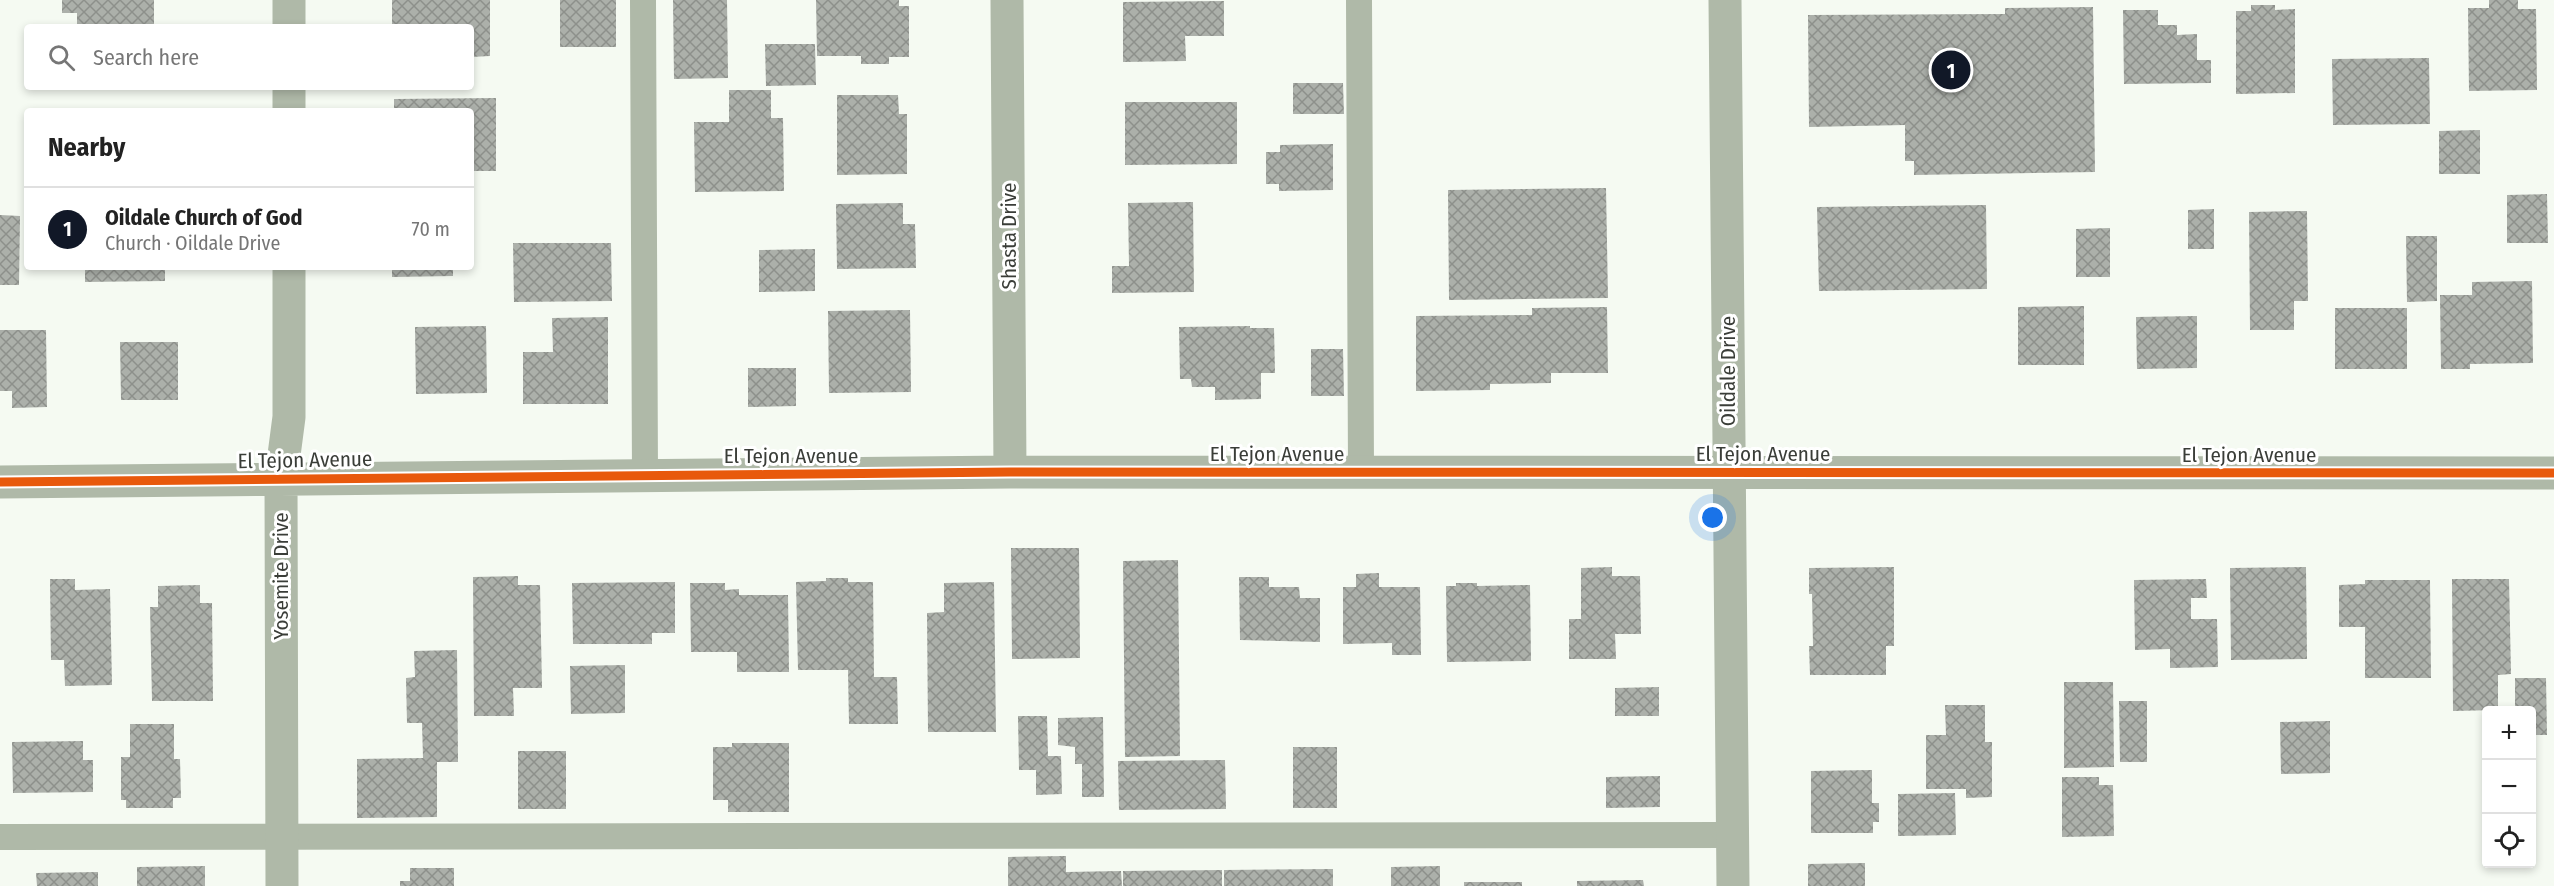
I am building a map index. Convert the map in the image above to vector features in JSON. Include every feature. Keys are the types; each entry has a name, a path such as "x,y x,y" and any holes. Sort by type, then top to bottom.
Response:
{"street":[{"path":"289,0 289,24"},
{"name":"Shasta Drive","path":"1007,0 1010,472"},
{"name":"Oildale Drive","path":"1725,0 1733,886"},
{"path":"289,90 289,108"},
{"name":"Yosemite Drive","path":"282,886 281,478 289,417 289,270"},
{"name":"El Tejon Avenue","path":"0,482 1010,472 2554,473"}],"lane":[{"path":"643,0 645,475"},
{"path":"1359,0 1361,472"},
{"path":"0,837 1732,835"}],"building":[{"path":"62,0 154,0 154,24 77,24 77,13 62,13"},
{"path":"392,0 490,0 490,56 474,57 474,24 392,24"},
{"path":"560,0 616,0 616,47 560,47"},
{"path":"673,0 727,0 728,78 674,79"},
{"path":"816,0 899,0 899,6 909,6 909,57 889,57 889,64 861,64 861,56 817,56"},
{"path":"2489,0 2518,0 2518,9 2536,9 2537,90 2469,91 2468,8 2489,8"},
{"path":"1224,1 1224,36 1185,36 1186,61 1123,62 1123,2"},
{"path":"2251,5 2275,5 2275,10 2295,9 2295,93 2236,94 2236,11 2251,11"},
{"path":"2093,7 2095,172 1914,175 1914,161 1905,161 1905,125 1809,127 1808,15 2005,14 2005,8"},
{"path":"2123,10 2158,10 2158,25 2177,25 2177,35 2197,34 2197,60 2211,60 2211,83 2124,84"},
{"path":"765,44 815,44 816,85 766,86"},
{"path":"2429,58 2430,124 2333,125 2332,59"},
{"path":"1293,83 1343,83 1344,114 1293,114"},
{"path":"729,90 771,90 771,118 783,118 784,191 695,192 694,122 729,122"},
{"path":"837,95 898,95 899,114 907,114 907,174 837,175"},
{"path":"496,98 496,171 474,171 474,108 394,108 394,99"},
{"path":"1125,102 1237,102 1237,164 1125,165"},
{"path":"2480,130 2480,174 2439,174 2439,131"},
{"path":"1333,144 1333,190 1279,191 1279,184 1266,184 1266,152 1280,152 1280,145"},
{"path":"1606,188 1608,298 1449,300 1448,190"},
{"path":"2547,194 2548,243 2507,243 2507,195"},
{"path":"1193,202 1194,292 1112,293 1112,266 1129,266 1128,203"},
{"path":"903,203 903,224 915,224 916,268 837,269 836,204"},
{"path":"1986,205 1987,289 1819,291 1817,207"},
{"path":"2214,209 2214,249 2188,249 2188,210"},
{"path":"2307,211 2308,301 2294,301 2294,330 2250,330 2249,212"},
{"path":"0,215 20,216 19,285 0,285"},
{"path":"2110,228 2110,277 2076,277 2076,229"},
{"path":"2406,236 2437,236 2437,301 2407,302"},
{"path":"513,243 611,243 612,301 514,302"},
{"path":"815,249 815,291 759,292 759,250"},
{"path":"85,270 165,270 165,281 85,282"},
{"path":"392,270 453,270 453,276 392,277"},
{"path":"2532,281 2533,363 2470,364 2470,369 2441,369 2440,295 2472,295 2472,282"},
{"path":"2084,306 2084,365 2018,365 2018,307"},
{"path":"1607,307 1608,373 1551,373 1551,383 1490,384 1490,390 1416,391 1416,316 1532,315 1532,308"},
{"path":"2335,308 2407,308 2407,369 2335,369"},
{"path":"910,310 911,392 829,393 828,311"},
{"path":"2197,316 2197,368 2137,369 2136,317"},
{"path":"608,317 608,404 523,404 523,352 553,352 552,318"},
{"path":"486,326 487,393 416,394 415,327"},
{"path":"1250,326 1250,328 1274,328 1275,373 1261,373 1261,399 1215,400 1215,387 1192,387 1191,379 1180,379 1179,327"},
{"path":"0,330 46,330 47,407 12,408 12,391 0,391"},
{"path":"120,342 178,342 178,400 121,400"},
{"path":"1311,349 1343,349 1344,396 1311,396"},
{"path":"748,368 796,368 796,406 748,407"},
{"path":"1011,548 1079,548 1080,658 1012,659"},
{"path":"1178,560 1180,756 1125,757 1123,561"},
{"path":"1612,567 1612,576 1640,576 1641,634 1615,634 1616,659 1569,659 1569,619 1581,619 1581,568"},
{"path":"1894,567 1894,646 1886,646 1886,675 1810,675 1809,646 1813,646 1809,568"},
{"path":"2306,567 2307,659 2231,660 2230,568"},
{"path":"1379,573 1379,587 1420,587 1421,655 1392,655 1392,643 1343,644 1343,587 1356,587 1356,574"},
{"path":"518,576 518,585 540,585 542,688 513,688 514,716 474,716 473,577"},
{"path":"1239,577 1269,577 1269,587 1299,587 1300,598 1320,598 1320,642 1240,640"},
{"path":"826,578 848,578 848,582 873,582 874,677 897,677 898,724 849,724 848,670 798,670 796,582 826,581"},
{"path":"50,579 75,579 75,590 110,589 112,685 65,686 64,660 51,660"},
{"path":"2206,579 2207,598 2191,598 2191,619 2217,619 2218,667 2170,668 2170,649 2135,650 2134,580"},
{"path":"2452,579 2509,579 2511,674 2498,675 2498,706 2482,706 2482,710 2453,711"},
{"path":"2365,580 2430,580 2431,678 2365,678 2365,627 2339,627 2339,585 2365,584"},
{"path":"675,582 675,633 652,633 652,644 573,644 572,583"},
{"path":"994,582 996,732 928,732 927,613 944,612 944,583"},
{"path":"690,583 725,583 725,590 739,589 739,595 788,595 789,672 737,672 737,652 691,652"},
{"path":"1456,583 1477,583 1477,586 1530,585 1531,661 1447,662 1446,586 1456,586"},
{"path":"200,585 200,603 212,603 213,701 152,701 150,607 158,607 158,586"},
{"path":"457,650 458,762 437,762 437,817 357,818 357,759 423,758 422,723 407,723 406,678 415,677 414,651"},
{"path":"625,665 625,713 571,714 570,666"},
{"path":"2515,678 2546,678 2547,735 2536,735 2536,706 2515,706"},
{"path":"2064,682 2113,682 2114,767 2064,768"},
{"path":"1659,687 1659,716 1615,716 1615,688"},
{"path":"2119,701 2147,701 2147,762 2120,762"},
{"path":"1945,705 1985,705 1985,742 1992,742 1992,797 1966,798 1966,789 1926,789 1926,735 1946,735"},
{"path":"1018,716 1047,716 1048,756 1061,756 1062,794 1036,795 1036,770 1019,770"},
{"path":"1103,717 1104,797 1082,797 1082,764 1075,764 1075,747 1058,745 1058,718"},
{"path":"2330,721 2330,773 2281,774 2280,722"},
{"path":"130,724 174,724 174,759 180,759 181,798 173,798 173,808 126,808 126,800 121,800 121,757 130,757"},
{"path":"83,741 83,760 93,760 93,792 13,793 12,742"},
{"path":"732,743 789,743 789,812 728,812 728,800 713,800 713,747 732,747"},
{"path":"1293,747 1337,747 1337,808 1293,808"},
{"path":"518,751 566,751 566,809 518,809"},
{"path":"1225,760 1226,809 1119,810 1118,761"},
{"path":"1872,770 1872,803 1879,803 1879,822 1873,822 1873,833 1811,833 1811,771"},
{"path":"1660,776 1660,807 1606,808 1606,777"},
{"path":"2062,777 2099,777 2099,785 2113,785 2114,836 2062,837"},
{"path":"1955,793 1956,835 1898,836 1898,794"},
{"path":"1066,856 1066,872 1121,871 1122,886 1008,886 1008,857"},
{"path":"1865,863 1865,886 1808,886 1808,864"},
{"path":"205,866 205,886 137,886 137,867"},
{"path":"1440,866 1440,886 1391,886 1391,867"},
{"path":"410,868 454,868 454,886 400,886 400,881 410,881"},
{"path":"1333,869 1333,886 1224,886 1224,870"},
{"path":"1222,870 1222,886 1123,886 1123,871"},
{"path":"98,872 98,886 37,886 36,873"},
{"path":"1643,880 1644,886 1577,886 1577,881"},
{"path":"1464,882 1522,882 1522,886 1464,886"}],"cycle path":[{"path":"0,482 1010,472 2554,473"}],"place":[{"name":"Oildale Church of God","path":"1951,70"}]}
